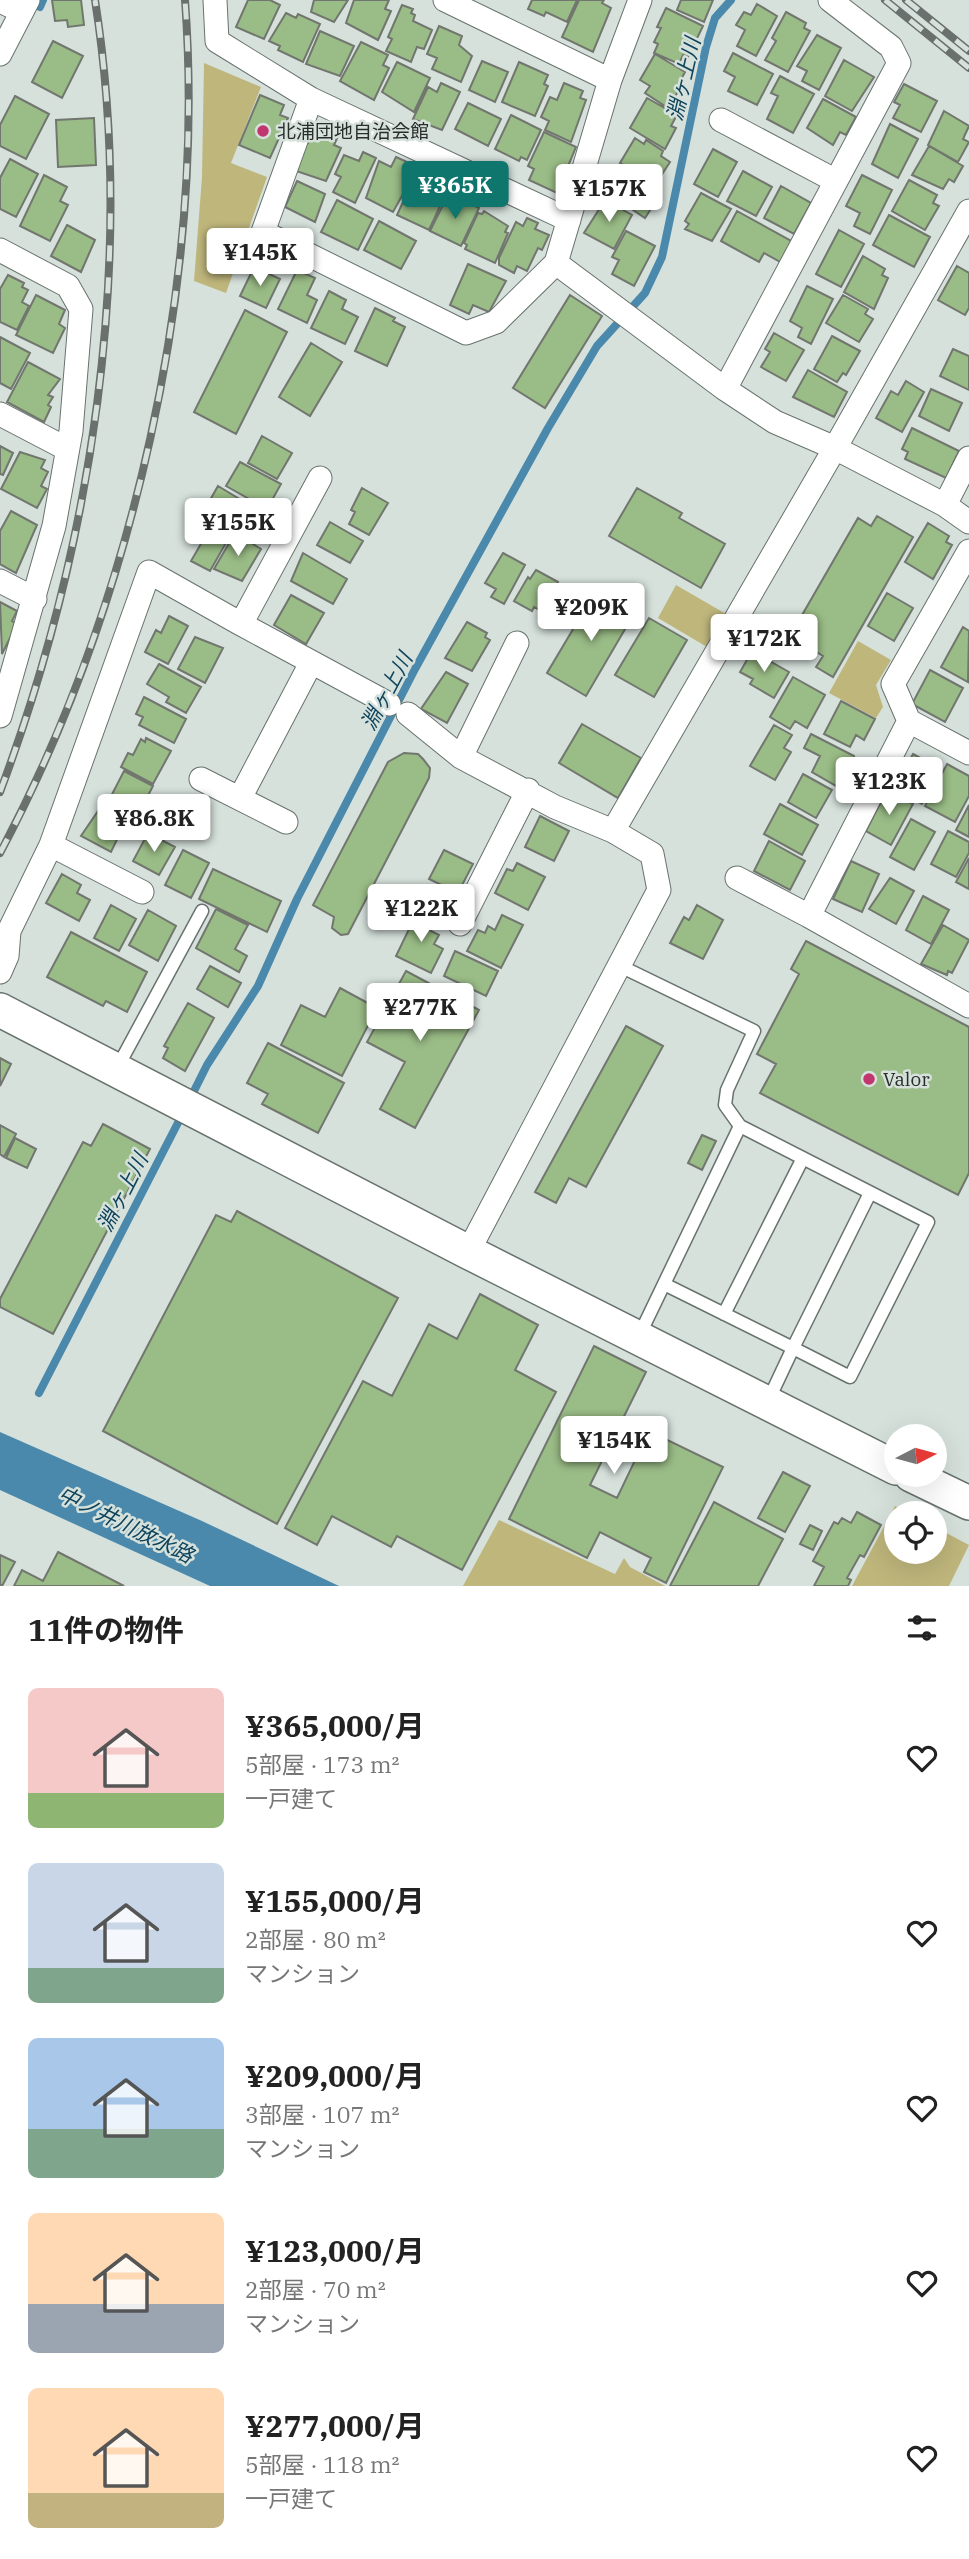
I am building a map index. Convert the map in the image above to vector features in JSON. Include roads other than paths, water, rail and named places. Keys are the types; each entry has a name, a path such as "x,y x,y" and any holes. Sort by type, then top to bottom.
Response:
{"street":[{"path":"215,0 217,41 311,99 569,220"},
{"path":"445,0 610,80"},
{"path":"311,99 263,232 466,333 496,321 556,263 610,80 640,0"},
{"path":"725,389 899,63 891,47 830,0"},
{"path":"0,1 25,6 0,54"},
{"path":"721,120 836,181"},
{"path":"613,831 969,211"},
{"path":"0,250 68,286 81,309 67,449 54,526 0,716"},
{"path":"556,263 621,308 725,389 775,422 835,448 945,505 969,522"},
{"path":"0,414 67,449"},
{"path":"945,505 969,458"},
{"path":"241,624 320,478"},
{"path":"969,551 893,684 909,722 969,753"},
{"path":"0,972 7,956 9,931 51,845 149,572 399,709 461,757 528,790 555,807 613,831 652,854 659,890 468,1252"},
{"path":"0,581 35,599"},
{"path":"461,757 517,643"},
{"path":"240,798 312,663"},
{"path":"809,916 909,722"},
{"path":"201,779 286,822"},
{"path":"460,924 528,790"},
{"path":"51,845 142,892"},
{"path":"737,878 967,998"},
{"path":"0,1010 468,1252 884,1462"},
{"path":"938,1488 969,1503"}],"lane":[{"path":"116,1070 202,911"},
{"path":"618,965 754,1031 727,1090 725,1105 740,1126 928,1222 850,1377 664,1284"},
{"path":"638,1338 740,1126"},
{"path":"724,1314 803,1158"},
{"path":"767,1403 870,1193"}],"water":[{"name":"中ノ井川放水路","path":"0,1432 202,1521 339,1586 210,1586 0,1490"}],"waterway":[{"path":"40,7 43,0"},
{"name":"淵ヶ上川","path":"189,1101 207,1065 258,986 297,899 415,669 548,428 597,346 645,293 662,257 706,47 715,18 731,0"},
{"name":"淵ヶ上川","path":"39,1393 183,1113"}],"railway":[{"path":"0,792 32,698 59,601 81,502 97,402 107,300 110,199 106,99 95,0"},
{"path":"0,853 47,756 88,654 123,548 150,439 171,328 184,217 189,107 185,0"},
{"path":"885,0 969,68"},
{"path":"906,0 969,51"}],"place":[{"name":"北浦団地自治会館","path":"263,131"},
{"name":"Valor","path":"869,1079"}]}
